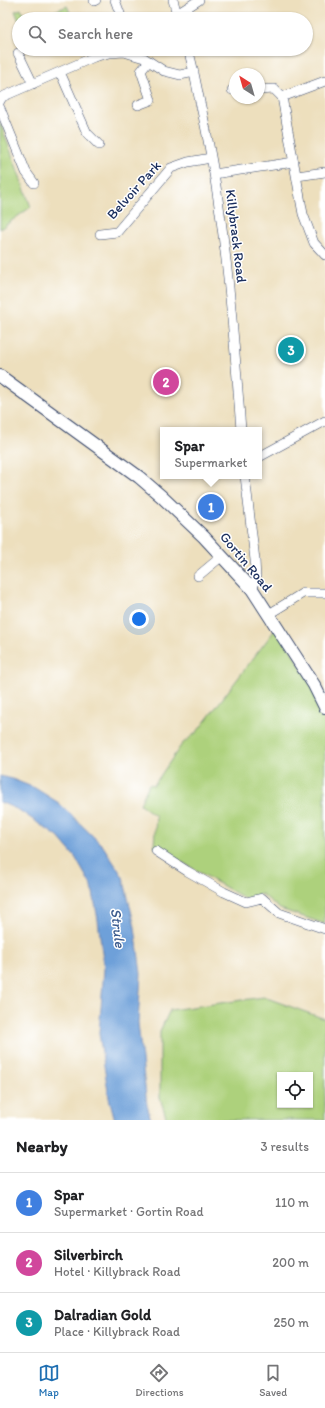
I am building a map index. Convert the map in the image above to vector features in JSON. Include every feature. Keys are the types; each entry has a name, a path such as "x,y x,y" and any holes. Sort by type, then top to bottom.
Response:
{"main road":[{"name":"Gortin Road","path":"0,376 139,477 204,536 252,589 314,685 325,707"}],"street":[{"path":"114,0 119,12"},
{"path":"173,0 177,12"},
{"path":"183,12 199,0"},
{"path":"19,56 33,84"},
{"path":"0,101 2,97 98,56"},
{"path":"138,56 164,71 180,75 194,72"},
{"name":"Killybrack Road","path":"190,56 214,174 228,274 241,427"},
{"path":"138,105 151,100 141,71 149,61"},
{"path":"60,72 87,133 99,145"},
{"path":"282,97 325,81"},
{"path":"265,90 274,90 282,97 303,214 314,243 325,255"},
{"path":"0,108 26,172 34,183"},
{"name":"Belvoir Park","path":"100,234 117,232 171,168 188,162 211,158"},
{"path":"214,174 294,162"},
{"path":"297,176 325,172"},
{"path":"262,455 325,421"},
{"path":"245,479 255,560 256,580 252,589"},
{"path":"198,576 222,556"},
{"path":"269,614 303,593 325,593"},
{"path":"156,851 224,892 246,902 262,898 278,913 325,929"}],"green space":[{"path":"67,6 70,12 53,12"},
{"path":"21,9 22,12 15,12"},
{"path":"0,122 31,207 0,229"},
{"path":"277,627 325,707 325,924 280,909 262,894 246,899 154,846 156,816 140,804 149,784 154,785 182,744 197,732"},
{"path":"264,997 325,1019 325,1120 167,1120 160,1098 160,1031 170,1010"}],"water":[{"name":"Strule","path":"0,776 35,788 59,803 103,846 123,877 135,927 141,974 138,1023 147,1105 151,1120 115,1120 109,1098 99,1033 104,969 92,887 75,857 58,837 19,810 0,802"}],"place":[{"name":"Dalradian Gold","path":"291,350"},
{"name":"Silverbirch","path":"166,382"},
{"name":"Spar","path":"211,507"}]}
